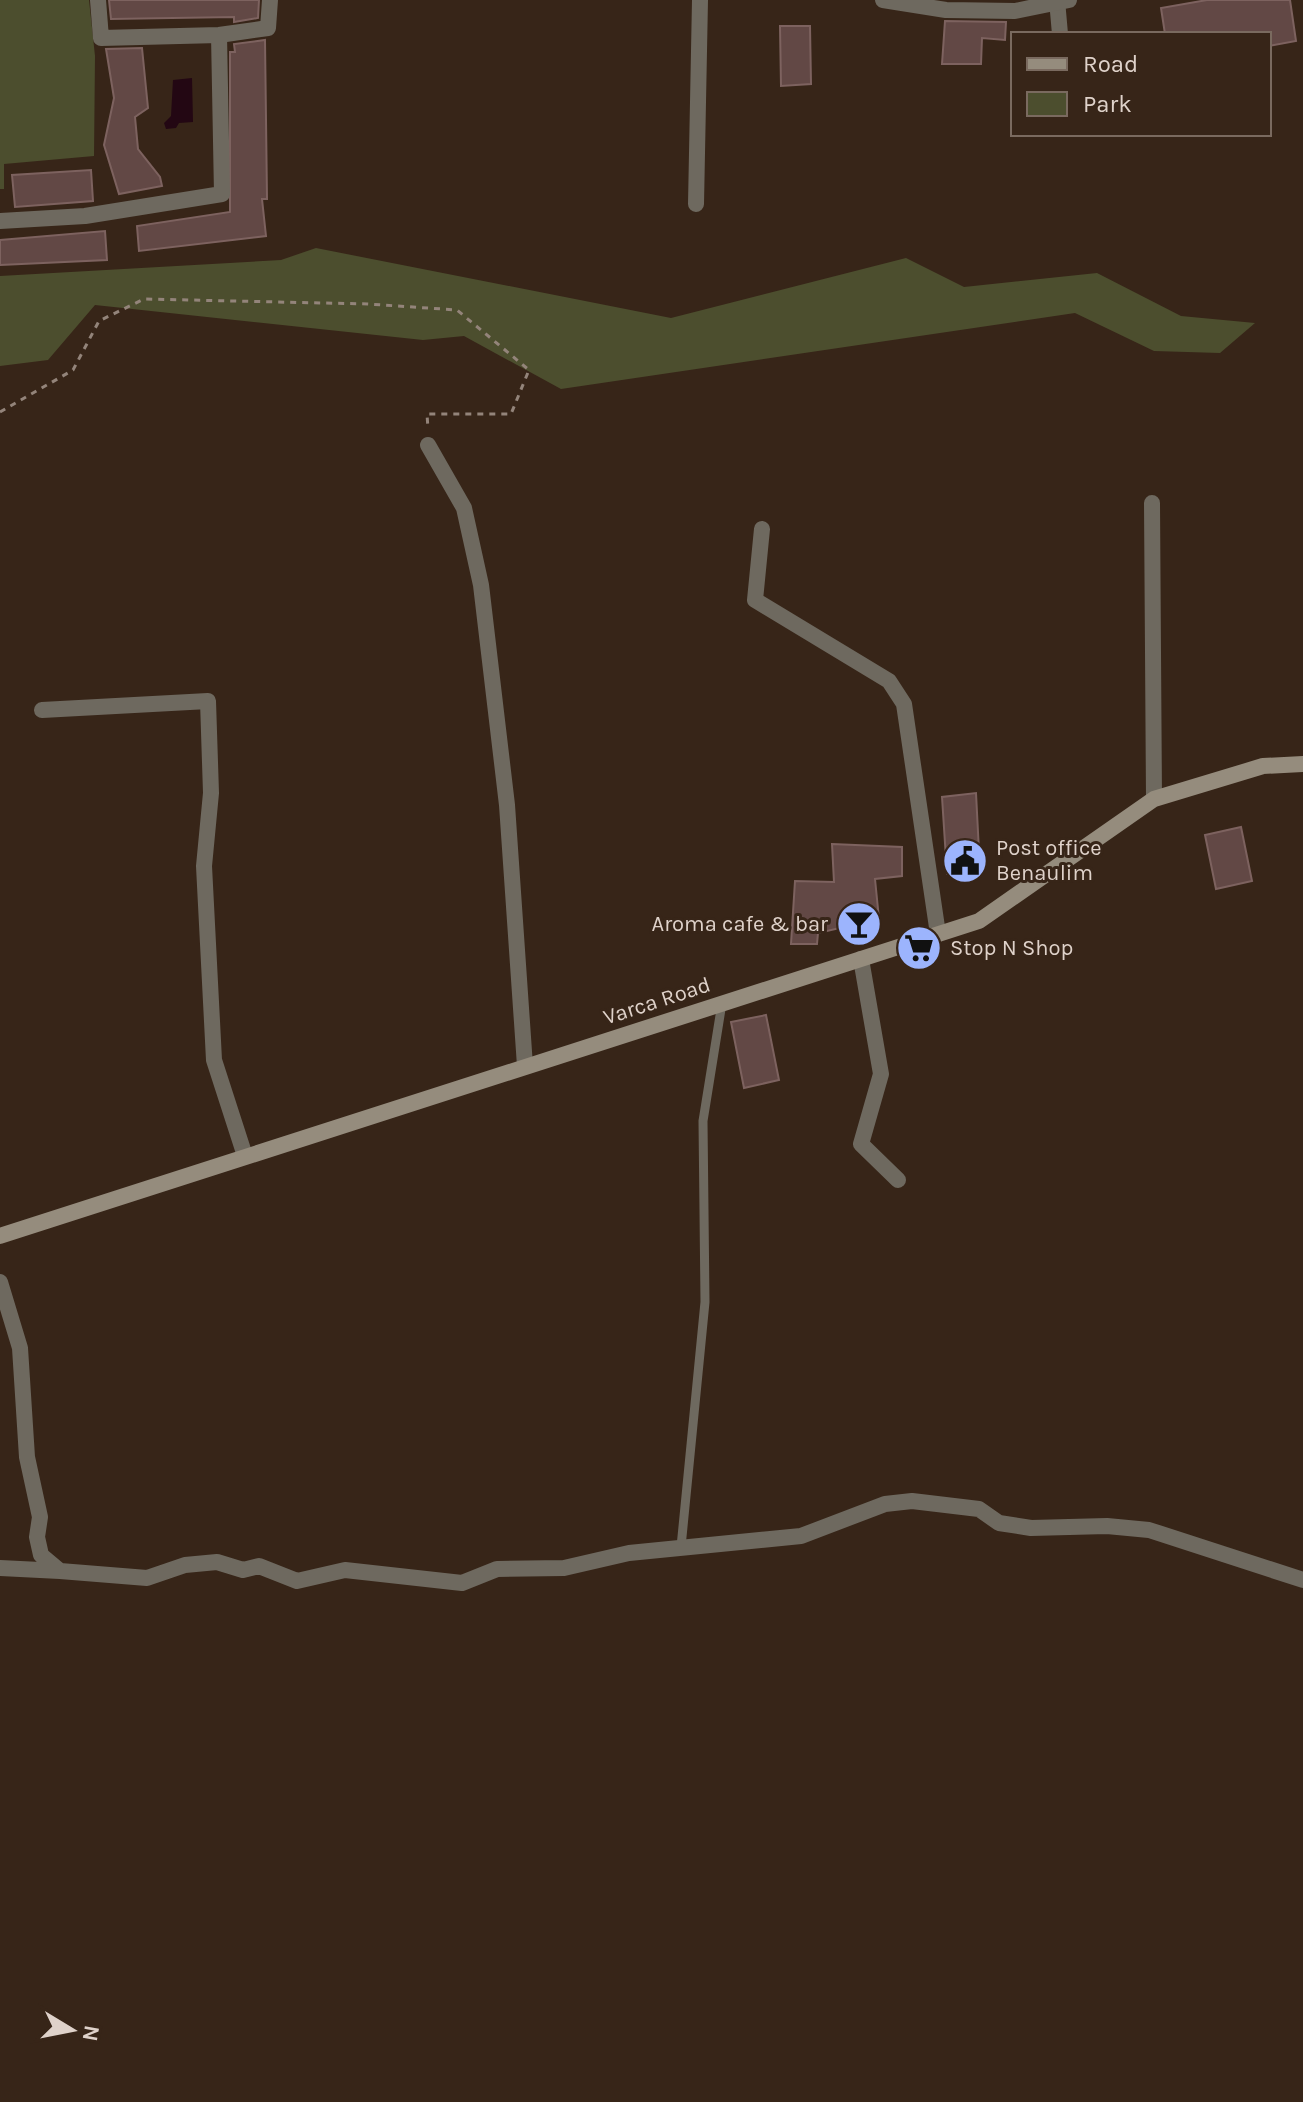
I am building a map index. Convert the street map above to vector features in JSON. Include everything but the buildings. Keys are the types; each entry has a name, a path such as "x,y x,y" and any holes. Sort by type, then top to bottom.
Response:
{"main road":[{"name":"Varca Road","path":"0,1236 979,921 1154,799 1263,766 1303,764"}],"street":[{"path":"98,0 101,38 219,35 268,28 270,0"},
{"path":"696,204 700,0"},
{"path":"892,1 946,10 1015,11 1061,1 1060,32"},
{"path":"0,221 85,216 222,194 219,35"},
{"path":"428,445 464,508 481,585 507,805 525,1066"},
{"path":"1152,503 1154,799"},
{"path":"762,529 755,600 889,681 904,704 938,934"},
{"path":"42,710 208,701 211,793 204,866 214,1060 245,1156"},
{"path":"861,959 881,1074 861,1144 898,1180"},
{"path":"0,1282 20,1348 27,1457 40,1517 37,1537 41,1555 60,1571"},
{"path":"0,1568 147,1578 185,1565 217,1562 243,1570 259,1566 297,1581 345,1570 462,1583 497,1569 564,1568 629,1553 801,1536 885,1504 937,1502 979,1509 999,1523 1031,1528 1107,1526 1149,1530 1303,1580"}],"lane":[{"path":"681,1547 705,1302 703,1121 722,1003"}],"path":[{"path":"0,412 73,370 99,321 144,299 368,304 457,310 529,370 511,414 427,414 428,445"}],"green space":[{"path":"0,0 89,0 95,56 94,156 4,164 4,189 0,189"},
{"path":"316,248 671,318 906,258 964,287 1097,273 1181,316 1255,323 1220,353 1154,351 1075,313 561,389 464,336 423,340 95,305 48,360 0,366 0,276 281,260"}],"shaded area":[{"path":"192,78 193,122 179,123 176,128 166,129 164,123 171,116 173,80"}],"place":[{"name":"Post office Benaulim","path":"965,861"},
{"name":"Aroma cafe & bar","path":"859,924"},
{"name":"Stop N Shop","path":"919,948"}]}
